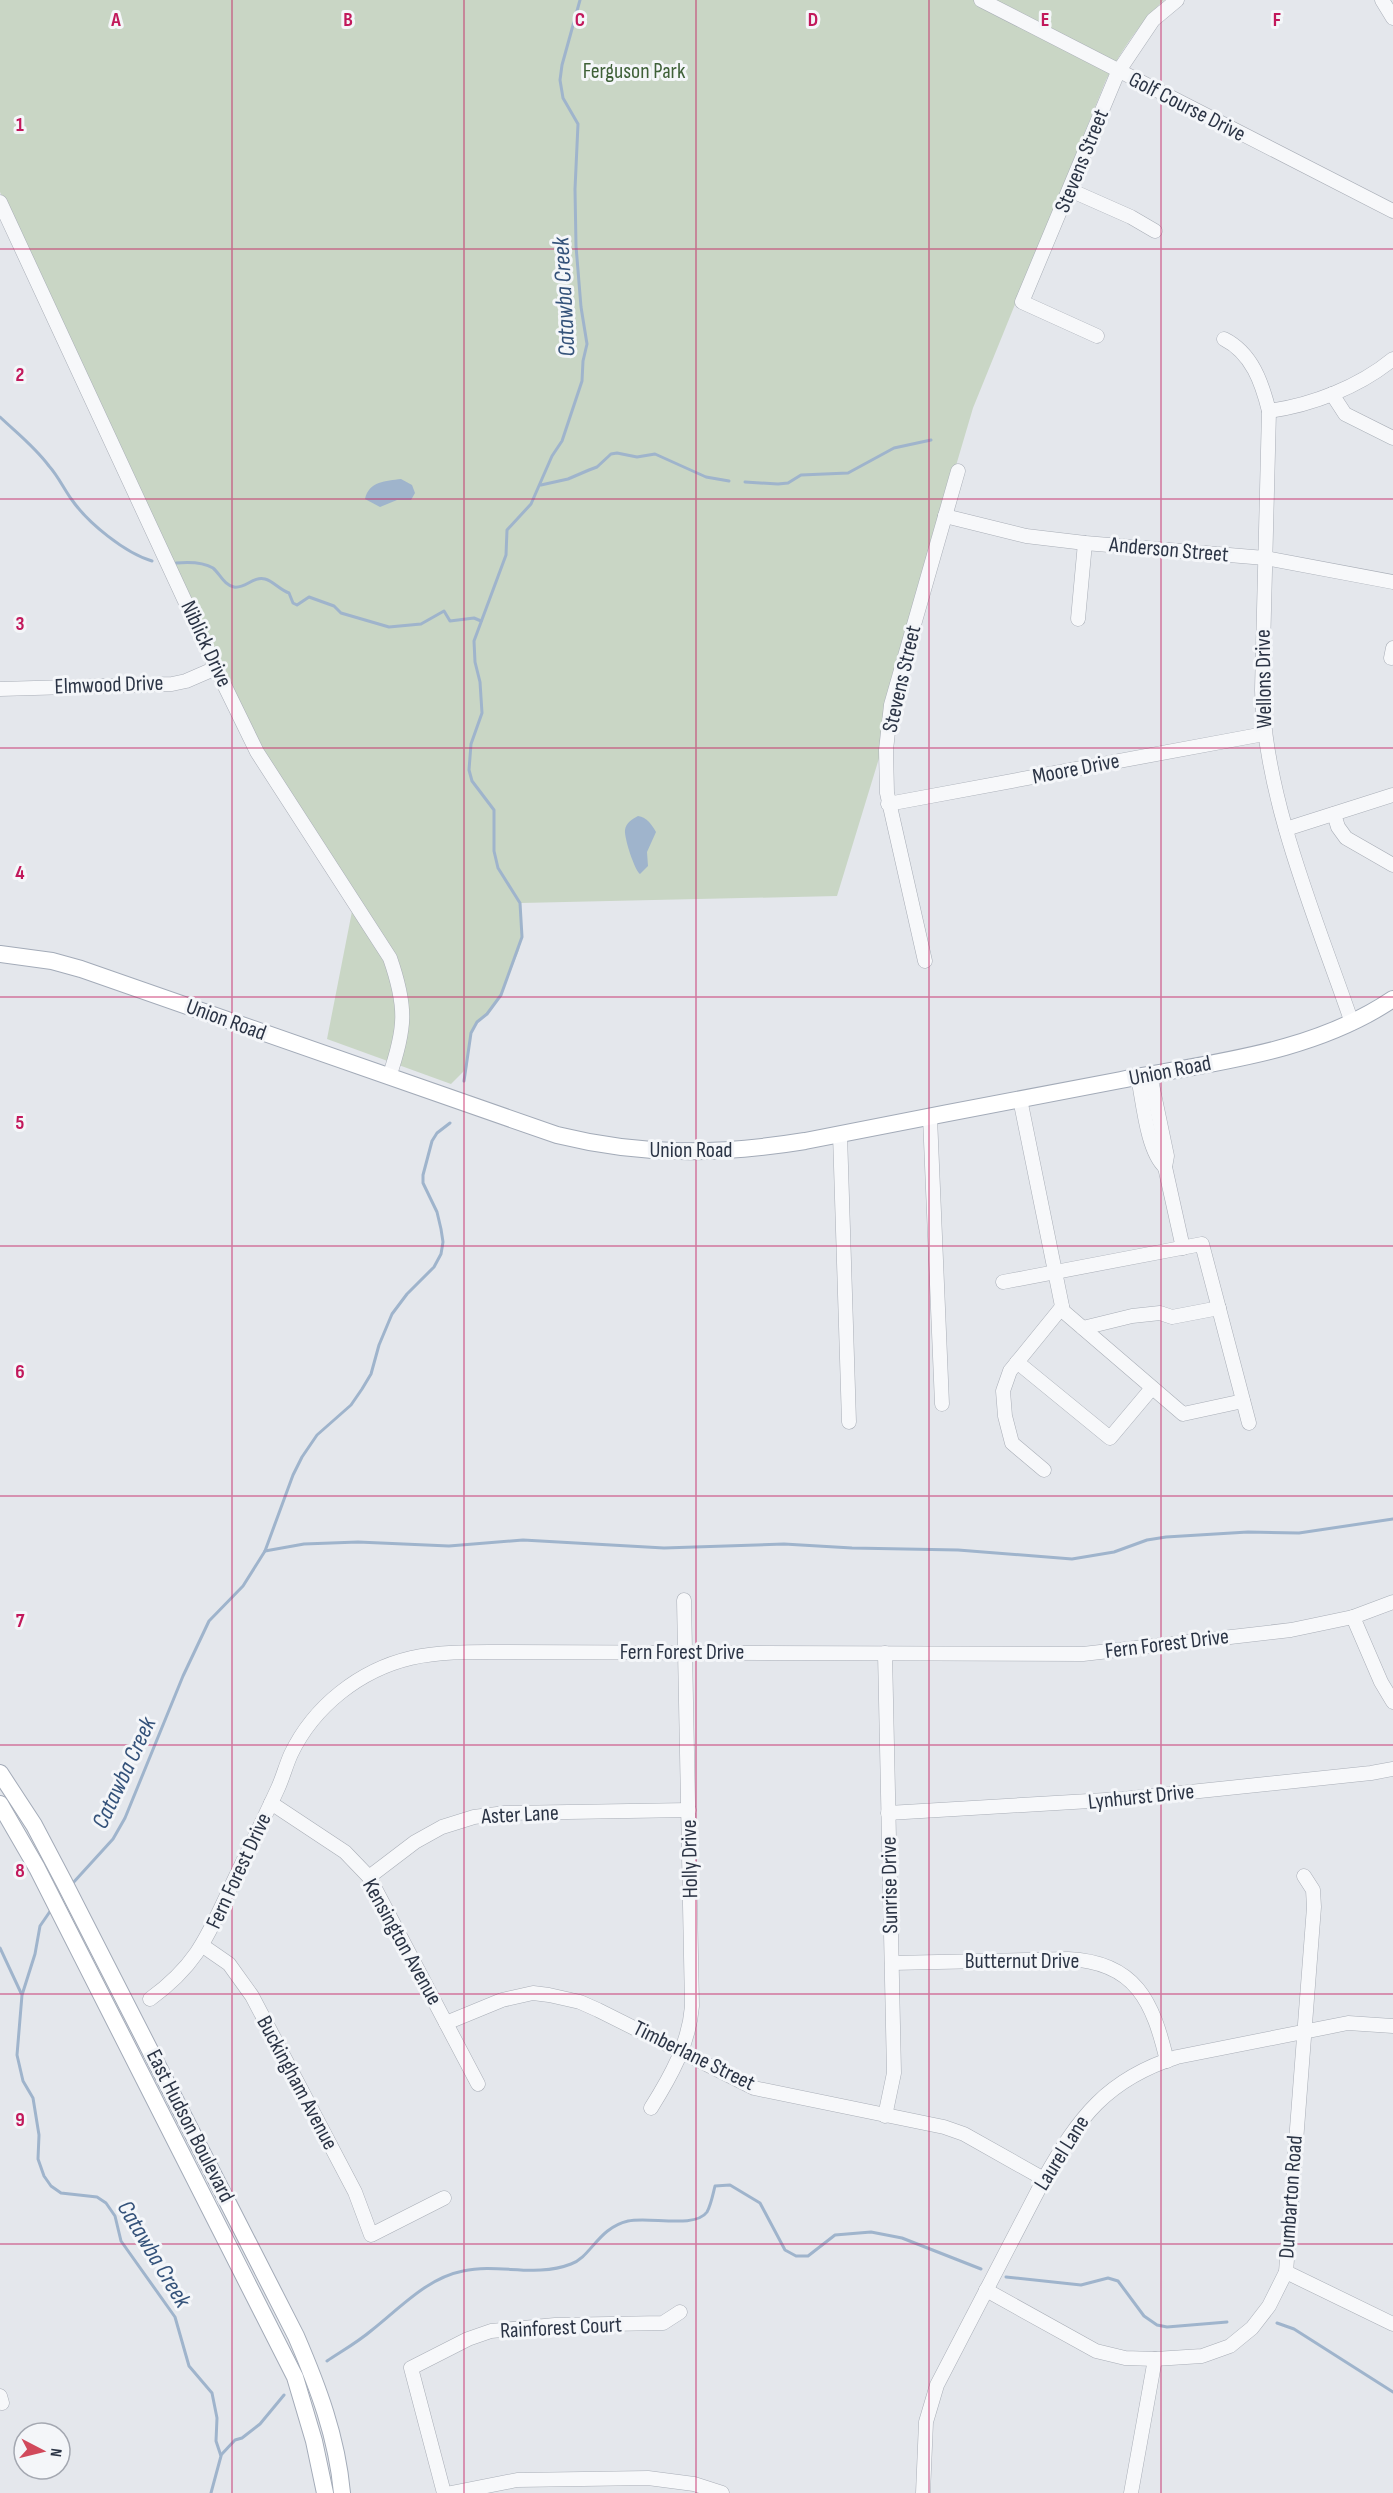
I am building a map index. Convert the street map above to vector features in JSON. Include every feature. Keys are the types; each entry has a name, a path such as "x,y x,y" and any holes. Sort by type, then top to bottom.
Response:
{"main road":[{"name":"Union Road","path":"0,954 52,961 81,969 528,1126 584,1142 649,1151 709,1153 777,1146 1281,1048 1316,1038 1352,1023 1393,999"},
{"name":"East Hudson Boulevard","path":"0,1773 34,1825 296,2336 318,2387 330,2425 342,2493"},
{"name":"East Hudson Boulevard","path":"0,1804 37,1868 86,1963 295,2377 314,2441 325,2493"}],"street":[{"name":"Golf Course Drive","path":"981,0 1393,211"},
{"name":"Stevens Street","path":"1097,336 1022,302 1118,72 1153,20 1177,0"},
{"path":"1382,0 1393,18"},
{"path":"1070,190 1131,217 1155,231"},
{"name":"Niblick Drive","path":"0,202 257,752 390,958 400,986 403,1030 389,1077"},
{"name":"Wellons Drive","path":"1224,339 1235,344 1253,366 1263,387 1269,411 1262,690 1264,734 1287,829 1352,1023"},
{"path":"1269,411 1298,407 1332,394 1370,375 1393,359"},
{"path":"1332,394 1345,414 1393,438"},
{"name":"Stevens Street","path":"925,961 888,804 886,750 891,705 958,471"},
{"name":"Anderson Street","path":"945,516 1026,536 1265,558 1393,582"},
{"path":"1078,619 1085,543"},
{"name":"Elmwood Drive","path":"0,689 172,684 186,681 216,668"},
{"name":"Moore Drive","path":"888,804 1264,734"},
{"path":"1287,829 1393,795"},
{"path":"1334,814 1338,827 1346,838 1393,865"},
{"path":"1144,1076 1153,1146 1158,1161 1165,1167 1183,1248"},
{"path":"1020,1099 1063,1311 1183,1414 1244,1401"},
{"path":"930,1117 942,1404"},
{"path":"840,1134 849,1422"},
{"path":"1003,1282 1055,1274 1202,1244 1249,1423"},
{"path":"1044,1470 1012,1443 1007,1425 1004,1391 1010,1371 1062,1307"},
{"path":"1083,1328 1132,1316 1160,1313 1172,1317 1219,1308"},
{"path":"1017,1362 1110,1438 1152,1388"},
{"name":"Holly Drive","path":"651,2108 668,2082 691,2023 684,1600"},
{"name":"Fern Forest Drive","path":"150,1999 176,1979 203,1946 271,1803 291,1755 317,1715 353,1683 396,1662 443,1653 1083,1654 1291,1630 1353,1617 1393,1602"},
{"path":"1353,1617 1381,1682 1393,1702"},
{"name":"Sunrise Drive","path":"885,1653 894,2082 885,2116"},
{"name":"Lynhurst Drive","path":"888,1813 1123,1799 1371,1773 1393,1768"},
{"name":"Kensington Avenue","path":"271,1803 337,1846 369,1877 478,2084"},
{"name":"Aster Lane","path":"369,1877 415,1842 442,1827 474,1817 505,1813 689,1810"},
{"name":"Dumbarton Road","path":"986,2290 1096,2350 1125,2358 1202,2356 1230,2346 1252,2328 1269,2306 1286,2272 1314,1907 1313,1890 1304,1876"},
{"name":"Buckingham Avenue","path":"203,1946 229,1964 252,1996 355,2192 371,2235 444,2198"},
{"name":"Butternut Drive","path":"892,1963 1068,1959 1101,1964 1125,1977 1151,2007 1167,2061"},
{"name":"Timberlane Street","path":"446,2023 502,2000 533,1993 549,1995 589,2006 682,2050 754,2088 953,2130 1044,2179"},
{"name":"Laurel Lane","path":"923,2493 926,2422 932,2398 1044,2179 1062,2146 1088,2111 1125,2081 1167,2061 1197,2052 1347,2023 1393,2026"},
{"path":"1286,2272 1393,2324"},
{"name":"Rainforest Court","path":"444,2493 411,2368 468,2339 491,2331 555,2325 663,2323 680,2312"},
{"path":"1131,2493 1155,2359"},
{"path":"451,2493 517,2480 648,2478 682,2488 722,2493"}],"green space":[{"name":"Ferguson Park","path":"0,0 1164,0 1132,37 1106,80 973,408 911,618 880,755 837,896 521,903 522,937 519,950 501,995 487,1014 477,1022 471,1033 467,1068 451,1084 327,1039 355,896 260,750 0,192"}],"water":[{"path":"401,479 412,485 415,493 411,500 397,500 380,507 365,499 374,485"},
{"path":"638,816 647,820 656,832 647,852 648,866 640,874 630,854 625,830 627,825"}],"waterway":[{"name":"Catawba Creek","path":"464,1081 471,1033 477,1022 487,1014 501,995 522,937 520,903 498,868 494,851 494,810 472,781 469,770 471,744 482,713 474,641 506,555 507,530 531,504 552,456 562,441 582,381 587,344 581,307 576,246 575,189 578,124 563,98 560,80 580,0"},
{"path":"0,417 44,459 87,518 119,544 152,561"},
{"path":"745,482 778,484 788,483 801,475 848,473 894,448 931,440"},
{"path":"541,485 568,479 597,467 611,454 617,453 637,457 655,454 706,477 729,481"},
{"path":"176,563 209,566 227,584 234,587 257,579 265,579 289,593 293,603 297,605 309,597 334,606 341,613 389,627 421,624 444,611 450,621 474,618 481,621"},
{"name":"Catawba Creek","path":"72,1884 113,1839 125,1818 183,1676 209,1621 243,1586 265,1551 302,1457 317,1435 351,1405 362,1389 371,1374 379,1345 392,1314 407,1294 434,1267 441,1254 443,1242 441,1229 437,1212 423,1183 423,1175 432,1141 437,1133 450,1123"},
{"path":"265,1551 304,1544 358,1542 449,1546 523,1540 664,1548 784,1544 958,1550 1072,1559 1114,1552 1147,1540 1166,1537 1248,1532 1299,1533 1393,1519"},
{"name":"Catawba Creek","path":"51,1910 40,1926 35,1954 22,1995 17,2055 23,2081 33,2098 39,2135 38,2159 44,2176 51,2186 61,2193 97,2197 106,2203 115,2216 121,2241 175,2317 189,2366 212,2393 217,2418 216,2441 221,2456 211,2493"},
{"path":"0,1948 21,1993"},
{"path":"327,2361 361,2338 414,2295 438,2280 476,2269 544,2270 571,2264 584,2255 609,2230 628,2221 682,2221 701,2217 707,2212 715,2186 730,2185 760,2203 785,2250 796,2256 808,2256 835,2235 871,2232 902,2238 981,2269"},
{"path":"1006,2277 1081,2285 1108,2278 1118,2281 1144,2316 1157,2325 1167,2327 1227,2322"},
{"path":"1277,2323 1294,2329 1393,2392"},
{"path":"221,2455 235,2440 242,2438 260,2424 284,2395"}]}
